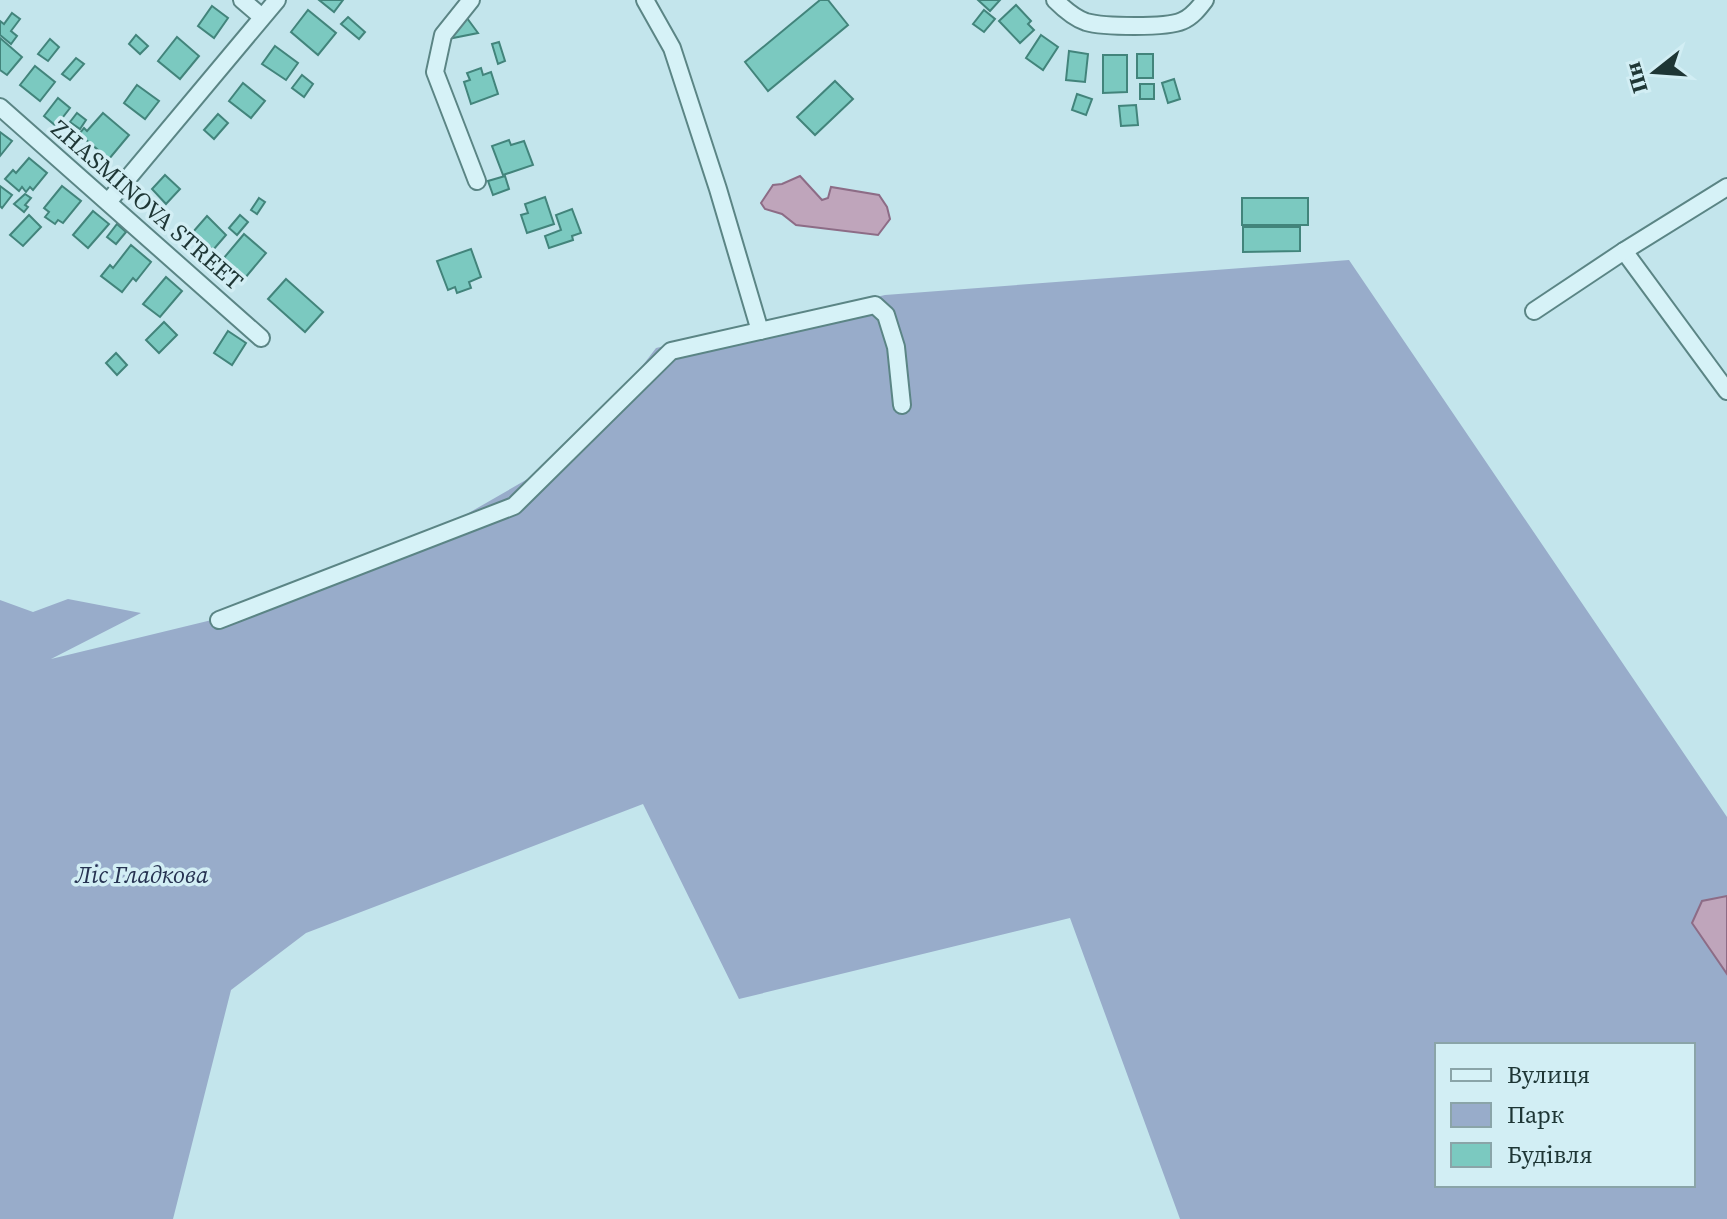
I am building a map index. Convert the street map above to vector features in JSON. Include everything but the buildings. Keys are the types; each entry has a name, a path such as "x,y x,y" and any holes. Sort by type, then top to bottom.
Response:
{"street":[{"path":"242,0 262,17"},
{"path":"108,202 277,0"},
{"path":"471,0 443,35 435,72 477,181"},
{"path":"645,0 672,48 760,331"},
{"path":"1055,0 1086,22 1120,26 1183,21 1195,13 1205,0"},
{"name":"ZHASMINOVA STREET","path":"0,107 261,338"},
{"path":"1534,311 1727,187"},
{"path":"1624,251 1727,391"},
{"path":"219,620 514,506 671,351 875,305 886,315 896,347 902,405"}],"green space":[{"name":"Ліс Гладкова","path":"1349,260 1727,817 1727,1219 1180,1219 1070,918 739,999 643,804 306,933 231,990 173,1219 0,1219 0,600 33,612 68,599 141,613 51,659 220,618 427,537 578,450 656,348 885,295"}],"shaded area":[{"path":"800,176 822,200 828,198 831,187 879,195 890,219 878,235 796,225 782,214 765,209 761,203 773,185"},
{"path":"1727,896 1727,974 1692,923 1702,901"}]}
